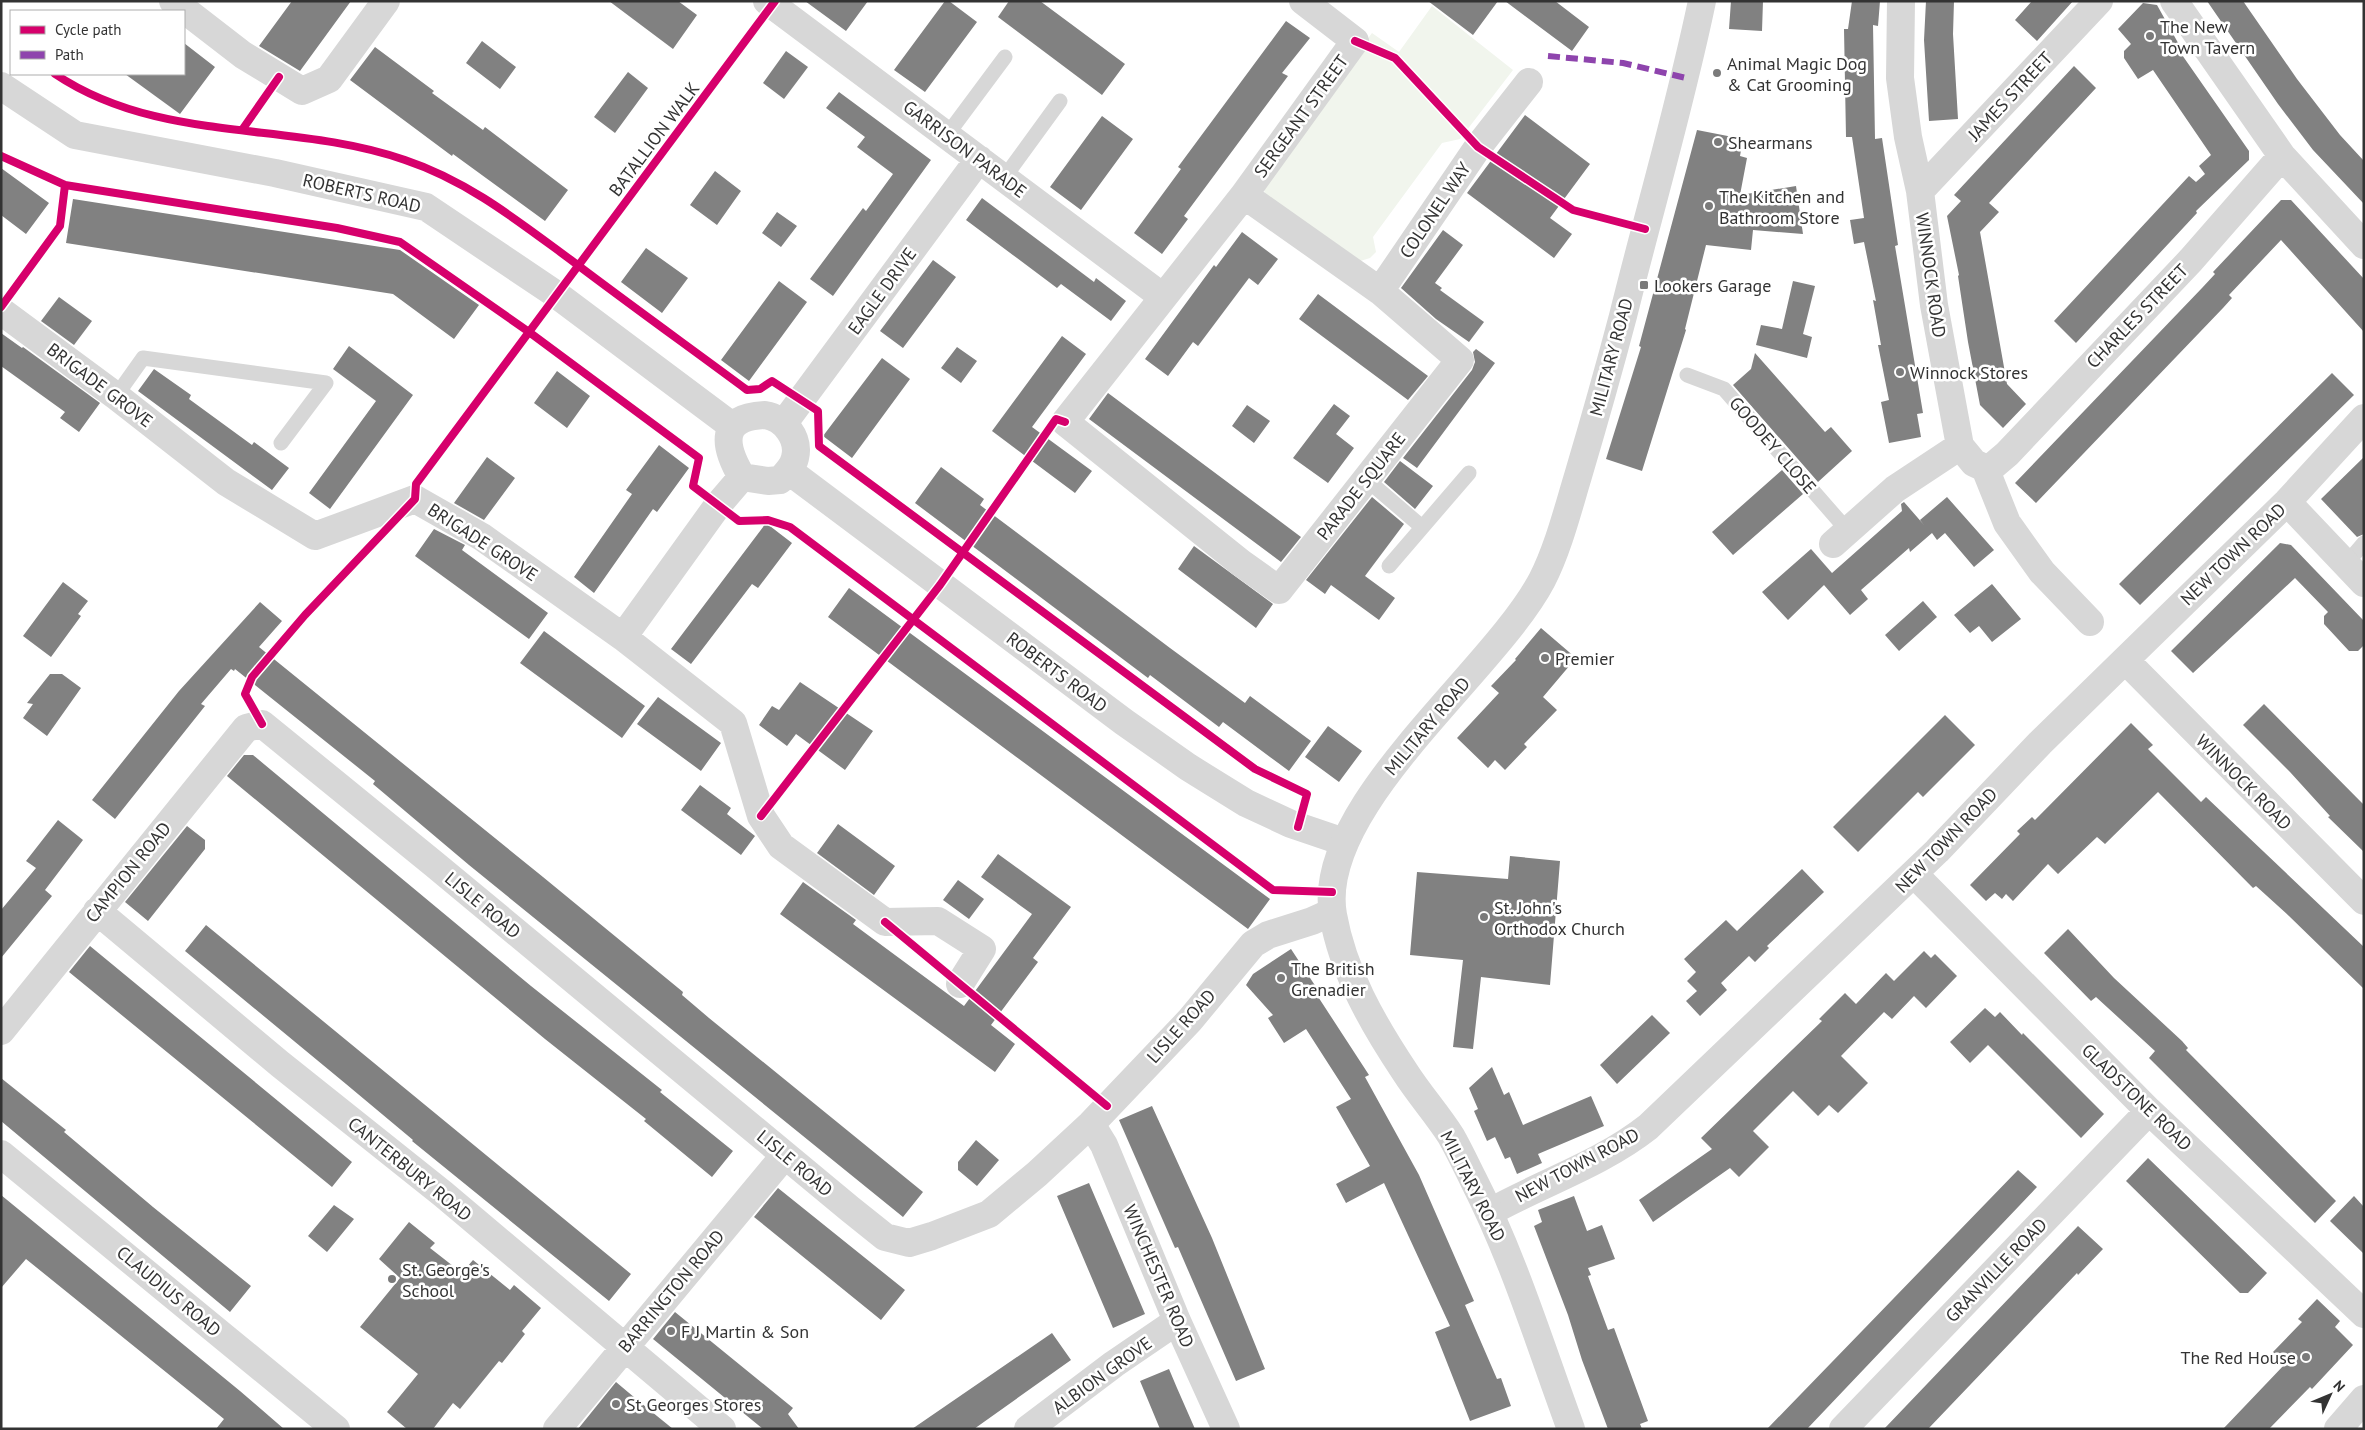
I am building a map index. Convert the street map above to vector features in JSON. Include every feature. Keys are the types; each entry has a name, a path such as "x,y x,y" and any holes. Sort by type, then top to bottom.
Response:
{"street":[{"path":"173,1 185,10"},
{"path":"185,10 243,55 302,91 329,80 386,1"},
{"name":"GARRISON PARADE","path":"767,1 1163,297"},
{"name":"SERGEANT STREET","path":"1244,195 1355,41 1303,1"},
{"name":"MILITARY ROAD","path":"1571,1429 1529,1310 1490,1212 1451,1137 1405,1073 1369,1016 1346,964 1332,912 1333,884 1344,842 1354,822 1380,783 1519,615 1542,579 1566,515 1607,378 1655,189 1686,78 1702,1"},
{"name":"WINNOCK ROAD","path":"1901,1 1900,78 1908,137 1920,191 1934,305 1960,446"},
{"name":"JAMES STREET","path":"1920,191 2099,1"},
{"path":"2174,1 2282,156 2364,245"},
{"name":"COLONEL WAY","path":"1380,291 1478,147 1529,82"},
{"name":"ROBERTS ROAD","path":"1,86 75,135 276,173 426,207 557,295 732,426"},
{"name":"CHARLES STREET","path":"1985,468 1994,465 2007,454 2191,260 2282,156"},
{"name":"EAGLE DRIVE","path":"784,422 979,160"},
{"name":"PARADE SQUARE","path":"1244,195 1380,291 1460,360 1279,590 1241,563 1065,422 1244,195"},
{"name":"BRIGADE GROVE","path":"1,311 116,396 226,482 315,536 415,499 482,537 623,638"},
{"path":"754,416 773,416 784,422 792,435 796,457 789,471 780,480 754,480 742,477 732,460 729,449 728,438 732,426 740,419 754,416"},
{"name":"NEW TOWN ROAD","path":"1490,1212 1611,1152 1642,1131 1914,874 2040,743 2126,661 2174,610 2287,502 2364,418"},
{"path":"1960,446 1974,463 1985,468 2007,523 2042,572 2090,622"},
{"name":"GOODEY CLOSE","path":"1841,538 1895,489 1960,446"},
{"name":"ROBERTS ROAD","path":"789,471 1124,722 1188,767 1246,803 1291,824 1344,842"},
{"path":"742,477 718,505 623,638 733,723 762,816 781,846 885,922 938,922 982,949 960,984"},
{"path":"2287,502 2355,574"},
{"name":"WINNOCK ROAD","path":"2126,661 2364,901"},
{"name":"CAMPION ROAD","path":"1,1031 96,910 246,728 262,724"},
{"name":"LISLE ROAD","path":"262,724 885,1237 909,1243 988,1214 1037,1174 1091,1124 1190,1020 1252,944 1268,934 1312,921 1332,912"},
{"name":"GLADSTONE ROAD","path":"1914,874 2149,1111 2364,1314"},
{"name":"CANTERBURY ROAD","path":"96,910 722,1429"},
{"name":"GRANVILLE ROAD","path":"1843,1429 2149,1111"},
{"name":"WINCHESTER ROAD","path":"1091,1124 1104,1144 1177,1321 1226,1429"},
{"name":"CLAUDIUS ROAD","path":"1,1154 336,1429"},
{"name":"BARRINGTON ROAD","path":"557,1429 785,1155"},
{"name":"ALBION GROVE","path":"1028,1429 1114,1364 1177,1321"},
{"path":"2338,1429 2364,1399"}],"lane":[{"path":"947,135 1005,57"},
{"path":"1004,178 1060,101"},
{"path":"116,396 143,358 326,383 281,443"},
{"name":"GOODEY CLOSE","path":"1687,375 1724,389 1841,538"},
{"path":"1389,566 1469,473"},
{"path":"1366,479 1422,527"},
{"path":"2355,574 2364,543"}],"shaded area":[{"path":"1432,6 1513,70 1460,139 1442,143 1373,237 1376,252 1370,258 1354,263 1265,197 1263,179 1372,33 1399,52"}],"building":[{"path":"292,1 351,1 300,71 259,46"},
{"path":"609,1 678,1 697,15 673,49"},
{"path":"805,1 868,1 846,31"},
{"path":"945,1 949,1 977,22 925,92 894,70"},
{"path":"1009,1 1040,1 1125,64 1102,95 998,17"},
{"path":"1428,1 1498,1 1473,35"},
{"path":"1505,1 1555,1 1589,27 1572,51"},
{"path":"1731,1 1763,1 1762,31 1729,29"},
{"path":"1852,1 1880,1 1878,26 1873,25 1875,139 1882,138 1898,245 1895,246 1923,413 1917,414 1921,437 1889,443 1881,402 1889,400 1878,345 1881,345 1873,300 1876,301 1864,242 1854,244 1850,220 1864,218 1852,137 1846,137 1844,29 1848,29"},
{"path":"1926,1 1954,1 1953,34 1958,119 1929,121 1924,40"},
{"path":"2032,1 2073,1 2037,41 2015,20"},
{"path":"2207,1 2243,1 2297,79 2340,135 2364,161 2364,204 2313,150 2278,104"},
{"path":"2143,3 2157,5 2182,50 2180,52 2249,151 2249,160 2196,211 2197,213 2076,343 2054,321 2189,176 2196,182 2205,174 2199,166 2211,155 2153,70 2138,79 2124,58 2124,51 2131,44 2118,29"},
{"path":"1286,21 1310,38 1282,73 1288,76 1184,216 1188,219 1162,254 1134,233 1181,169 1178,167"},
{"path":"482,41 516,67 500,89 466,63"},
{"path":"185,44 215,67 180,114 126,75 185,75"},
{"path":"375,47 434,91 432,93 483,130 485,127 568,190 545,221 453,154 452,156 350,80"},
{"path":"786,51 808,67 784,99 763,83"},
{"path":"2074,66 2096,88 1989,203 1999,212 1980,232 2007,384 2026,404 2003,428 1980,405 1968,342 1959,275 1947,216 1961,201 1954,195"},
{"path":"628,72 648,88 615,133 594,117"},
{"path":"839,92 931,160 833,296 810,279 863,208 866,211 893,174 857,147 865,137 826,108"},
{"path":"1525,115 1590,164 1550,218 1572,234 1554,258 1467,193"},
{"path":"1102,116 1133,139 1081,210 1050,187"},
{"path":"1697,130 1743,139 1740,156 1747,158 1740,195 1796,186 1803,234 1753,230 1751,250 1706,245 1686,330 1642,471 1606,459 1641,347 1639,346"},
{"path":"1,168 49,203 26,234 1,215"},
{"path":"715,171 741,191 717,225 690,205"},
{"path":"982,198 1094,282 1096,278 1126,301 1111,321 1061,284 1057,288 966,220"},
{"path":"73,199 400,250 479,305 454,339 393,294 66,243"},
{"path":"2281,200 2291,200 2364,279 2364,332 2281,240 2229,295 2232,298 2223,308 2036,503 2015,483 2202,288 2215,274 2213,272"},
{"path":"777,212 797,226 781,247 762,233"},
{"path":"1443,230 1463,245 1435,283 1442,288 1440,290 1484,322 1469,342 1436,319 1401,288"},
{"path":"1242,232 1278,259 1258,285 1249,278 1198,346 1193,342 1168,376 1145,359 1214,265 1216,267"},
{"path":"646,248 688,278 662,313 621,282"},
{"path":"933,260 956,277 903,348 880,331"},
{"path":"779,281 807,302 749,381 721,360"},
{"path":"1793,281 1815,286 1803,334 1812,337 1807,358 1756,345 1761,325 1782,329"},
{"path":"1318,294 1428,376 1408,400 1299,319"},
{"path":"59,297 92,321 74,345 41,321"},
{"path":"1,333 100,403 79,432 60,418 65,412 1,366"},
{"path":"1062,336 1086,354 1032,427 1092,471 1075,493 992,431"},
{"path":"349,346 413,395 330,509 309,493 376,401 333,369"},
{"path":"957,347 977,361 961,383 941,368"},
{"path":"1476,349 1495,363 1417,468 1403,458 1472,370 1475,362 1473,352"},
{"path":"1755,353 1825,432 1831,427 1852,451 1818,482 1733,385 1751,369"},
{"path":"882,358 910,379 852,458 823,436"},
{"path":"154,369 191,395 189,399 252,445 254,442 289,468 272,490 138,391"},
{"path":"557,371 590,396 567,428 534,403"},
{"path":"2332,373 2354,395 2140,605 2119,584"},
{"path":"1108,393 1301,537 1281,562 1089,419"},
{"path":"1334,404 1350,416 1336,434 1354,448 1328,483 1293,458"},
{"path":"1247,405 1270,421 1254,443 1232,426"},
{"path":"659,445 689,468 657,512 653,509 594,593 574,577 632,494 626,490"},
{"path":"487,457 515,478 484,520 454,503"},
{"path":"2364,457 2364,534 2357,537 2321,499"},
{"path":"1400,461 1433,486 1415,509 1384,482"},
{"path":"941,467 984,499 980,505 1170,648 1245,703 1250,696 1311,741 1289,771 1223,722 1219,727 1150,675 1148,678 915,503"},
{"path":"1782,470 1803,494 1733,555 1712,532"},
{"path":"1372,497 1404,524 1365,576 1395,598 1379,620 1331,585 1325,594 1306,580"},
{"path":"1947,497 1994,550 1974,567 1945,533 1937,540 1932,533 1910,552 1909,548 1861,590 1868,599 1850,615 1824,585 1788,620 1762,592 1811,549 1832,573 1902,511 1901,504 1904,502 1924,525 1920,520"},
{"path":"766,523 792,543 758,588 752,584 691,664 671,649"},
{"path":"434,529 465,545 462,550 548,613 529,639 415,556"},
{"path":"2280,543 2291,545 2364,621 2364,645 2358,651 2349,651 2324,624 2324,616 2328,612 2295,578 2193,673 2171,651"},
{"path":"1194,546 1273,604 1256,628 1178,569"},
{"path":"63,582 88,601 78,614 81,616 51,657 23,636"},
{"path":"1992,584 2021,619 1992,642 1979,626 1970,633 1954,615"},
{"path":"849,588 1270,899 1248,929 828,617"},
{"path":"1923,601 1937,617 1899,651 1885,635"},
{"path":"260,602 282,621 259,647 543,877 683,992 682,995 709,1018 923,1192 903,1217 469,865 373,784 375,781 235,669 234,671 231,669 201,704 205,706 115,819 92,800 179,691"},
{"path":"1541,628 1576,658 1543,697 1557,710 1524,744 1527,747 1505,770 1495,760 1488,768 1457,738 1499,693 1491,686 1516,660"},
{"path":"544,631 645,706 622,738 520,663"},
{"path":"50,674 62,674 81,688 47,736 23,718 33,704 27,703"},
{"path":"800,682 873,731 845,770 796,734 787,746 759,725 772,706 779,710"},
{"path":"658,697 721,743 701,771 637,724"},
{"path":"2264,704 2364,805 2364,852 2328,817 2330,816 2290,772 2243,725"},
{"path":"1945,715 1975,745 1923,797 1918,792 1858,852 1833,827"},
{"path":"2131,723 2153,745 2148,749 2201,802 2206,797 2364,947 2364,989 2289,916 2256,886 2253,888 2158,792 2105,844 2097,837 2058,874 2048,864 2013,901 2006,894 2002,899 1995,893 1986,901 1970,885 2020,834 2017,831 2032,817 2035,820"},
{"path":"1328,726 1362,751 1339,782 1305,757"},
{"path":"244,755 253,755 531,986 662,1090 660,1092 733,1151 712,1177 644,1121 646,1119 545,1039 227,776"},
{"path":"700,785 731,808 727,814 755,836 741,855 681,810"},
{"path":"58,820 83,840 45,890 52,896 1,958 1,910 36,868 26,861"},
{"path":"838,824 895,866 874,895 817,853"},
{"path":"187,826 205,840 205,849 148,921 125,902"},
{"path":"998,854 1071,907 1033,958 1038,962 991,1025 1015,1044 995,1072 780,914 803,882 856,920 853,924 964,1006 1032,914 981,877"},
{"name":"St. John's Orthodox Church","path":"1510,856 1560,861 1550,985 1481,977 1473,1049 1453,1047 1463,960 1410,955 1417,872 1508,879"},
{"path":"1802,869 1824,892 1767,946 1769,948 1755,962 1749,956 1721,983 1727,990 1700,1016 1686,1001 1697,991 1687,981 1696,972 1684,959 1726,920 1737,931"},
{"path":"958,880 984,899 969,919 943,900"},
{"path":"206,925 631,1274 609,1301 412,1141 185,951"},
{"path":"2068,929 2114,978 2182,1041 2188,1048 2186,1050 2336,1201 2315,1223 2149,1058 2155,1051 2096,997 2091,1001 2044,953"},
{"path":"90,946 352,1162 332,1187 69,972"},
{"path":"1291,949 1316,987 1313,989 1369,1075 1365,1077 1419,1175 1474,1301 1465,1305 1497,1379 1501,1378 1511,1406 1470,1421 1435,1332 1450,1326 1384,1183 1346,1203 1336,1184 1370,1166 1336,1107 1351,1099 1306,1029 1284,1043 1268,1018 1273,1015 1246,985 1253,974"},
{"path":"1924,951 1931,958 1935,954 1957,976 1926,1008 1914,996 1892,1019 1884,1012 1841,1056 1868,1083 1838,1113 1829,1105 1818,1116 1793,1091 1753,1131 1769,1147 1739,1177 1730,1168 1653,1222 1639,1200 1712,1149 1701,1138 1822,1021 1819,1019 1845,993 1856,1004 1886,973 1894,981"},
{"path":"1985,1008 1995,1017 2000,1012 2104,1114 2081,1138 1988,1045 1970,1063 1950,1042"},
{"path":"1652,1015 1670,1033 1617,1084 1600,1065"},
{"path":"1492,1067 1504,1095 1509,1092 1523,1125 1591,1096 1604,1126 1538,1154 1542,1163 1517,1174 1510,1157 1505,1159 1495,1137 1487,1141 1474,1111 1478,1109 1469,1088"},
{"path":"1,1078 66,1130 64,1132 153,1207 251,1286 230,1312 1,1121"},
{"path":"1152,1106 1212,1238 1265,1369 1236,1381 1178,1247 1175,1248 1119,1120"},
{"path":"976,1140 999,1160 977,1186 958,1170 958,1162"},
{"path":"2148,1158 2267,1273 2248,1293 2240,1293 2126,1181"},
{"path":"2018,1170 2037,1187 1807,1429 1767,1429"},
{"path":"1089,1183 1145,1314 1113,1328 1057,1196"},
{"path":"778,1188 905,1290 881,1320 754,1217"},
{"path":"1,1195 284,1429 216,1429 224,1419 26,1259 1,1288"},
{"path":"1574,1196 1587,1231 1602,1225 1615,1259 1588,1268 1591,1275 1588,1276 1608,1330 1614,1328 1648,1421 1640,1424 1642,1429 1608,1429 1534,1226 1542,1222 1538,1210"},
{"path":"2354,1196 2364,1207 2364,1254 2330,1221"},
{"path":"334,1205 354,1219 327,1252 308,1236"},
{"path":"409,1222 435,1243 430,1248 462,1273 473,1260 510,1290 514,1285 541,1308 522,1331 525,1334 502,1363 499,1361 460,1409 453,1403 433,1429 407,1429 387,1412 418,1374 360,1327 400,1278 379,1259"},
{"path":"2078,1226 2103,1249 2078,1275 2077,1273 1928,1429 1884,1429"},
{"path":"2317,1299 2340,1321 2335,1327 2353,1345 2312,1389 2310,1387 2269,1429 2223,1429 2285,1364 2273,1352 2302,1322 2298,1319"},
{"path":"675,1312 793,1408 788,1414 799,1429 763,1429 653,1339"},
{"path":"1052,1333 1071,1360 974,1429 912,1429"},
{"path":"1169,1369 1195,1429 1160,1429 1140,1381"},
{"path":"616,1382 641,1403 673,1429 578,1429"}],"marked path":[{"path":"1548,56 1623,63 1686,78"}],"cycle path":[{"name":"BATALLION WALK","path":"262,724 245,694 252,677 305,615 415,499 416,484 775,1"},
{"path":"1355,41 1395,58 1478,147 1573,210 1645,229"},
{"path":"57,75 96,96 138,112 182,122 317,140 361,148 405,160 450,179 492,203 747,390 760,389 772,381 818,411 819,446 1255,769 1307,794 1298,827"},
{"path":"242,130 279,77"},
{"path":"1,156 65,185 337,228 400,242 529,332 699,458 693,486 739,521 768,520 790,527 1273,890 1332,892"},
{"path":"1,307 60,226 65,185"},
{"path":"761,816 940,585 1056,419 1065,422"},
{"path":"885,922 1107,1106"}],"place":[{"name":"The New Town Tavern","path":"2150,36"},
{"name":"Animal Magic Dog & Cat Grooming","path":"1717,73"},
{"name":"Shearmans","path":"1718,142"},
{"name":"The Kitchen and Bathroom Store","path":"1709,206"},
{"name":"Lookers Garage","path":"1644,285"},
{"name":"Winnock Stores","path":"1900,372"},
{"name":"Premier","path":"1545,658"},
{"name":"St. John's Orthodox Church","path":"1484,917"},
{"name":"The British Grenadier","path":"1281,978"},
{"name":"St. George's School","path":"392,1279"},
{"name":"F J Martin & Son","path":"671,1331"},
{"name":"The Red House","path":"2306,1357"},
{"name":"St Georges Stores","path":"616,1404"}]}
